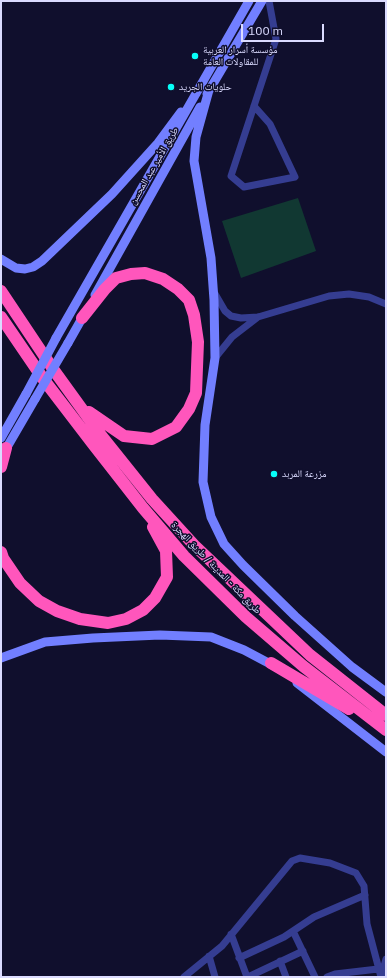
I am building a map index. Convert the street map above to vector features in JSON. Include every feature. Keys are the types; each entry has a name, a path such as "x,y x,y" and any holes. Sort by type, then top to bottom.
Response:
{"highway":[{"path":"78,403 100,421 124,436 152,439 176,427 189,409 196,393 198,342 194,314 189,300 178,289 163,279 145,273 130,274 116,278 105,289 82,318"},
{"name":"طريق مكة - المدينة / طريق الهجرة","path":"1,291 53,369 78,403 152,498 194,545 310,655 386,715"},
{"name":"طريق مكة - المدينة / طريق الهجرة","path":"1,317 44,380 143,508 184,556 246,617 302,666 381,727"},
{"path":"1,325 20,344"},
{"path":"1,467 3,448"},
{"path":"1,552 3,558 20,583 39,601 57,611 80,618 108,623 126,619 144,610 155,598 167,577 166,552 143,508"},
{"path":"271,663 334,702 381,727"}],"main road":[{"name":"طريق الأمير عبد المحسن","path":"3,448 26,394 56,338 249,1"},
{"name":"طريق الأمير عبد المحسن","path":"3,448 35,399 68,343 209,90 262,1"},
{"path":"1,259 16,268 25,270 33,268 42,261 112,194 158,143 200,87"},
{"path":"209,90 196,138 194,161 211,258 214,292 215,358 205,425 203,482 211,517 224,544 295,616 352,667 386,692"},
{"path":"1,658 45,642 160,635 211,637 271,663 386,752"}],"street":[{"path":"254,106 270,124 295,177 244,187 231,176 276,39 269,1"},
{"path":"214,292 225,311 231,316 258,317 328,296 349,294 369,297 386,304"},
{"path":"215,358 232,337 258,317"},
{"path":"184,977 222,946 292,861 300,858 330,863 356,873 364,886 367,924 381,977"},
{"path":"239,958 284,937 321,913 365,895"},
{"path":"293,931 315,977"},
{"path":"231,934 239,958 248,977 303,951"},
{"path":"210,956 215,977"},
{"path":"381,977 386,959"},
{"path":"280,961 286,977"},
{"path":"327,977 335,974 378,969"}],"green space":[{"path":"298,198 316,251 241,278 222,221"}],"place":[{"name":"مؤسسة أسرار العربية للمقاولات العامة","path":"195,56"},
{"name":"حلويات الجريد","path":"171,87"},
{"name":"مزرعة المربد","path":"274,474"}]}
